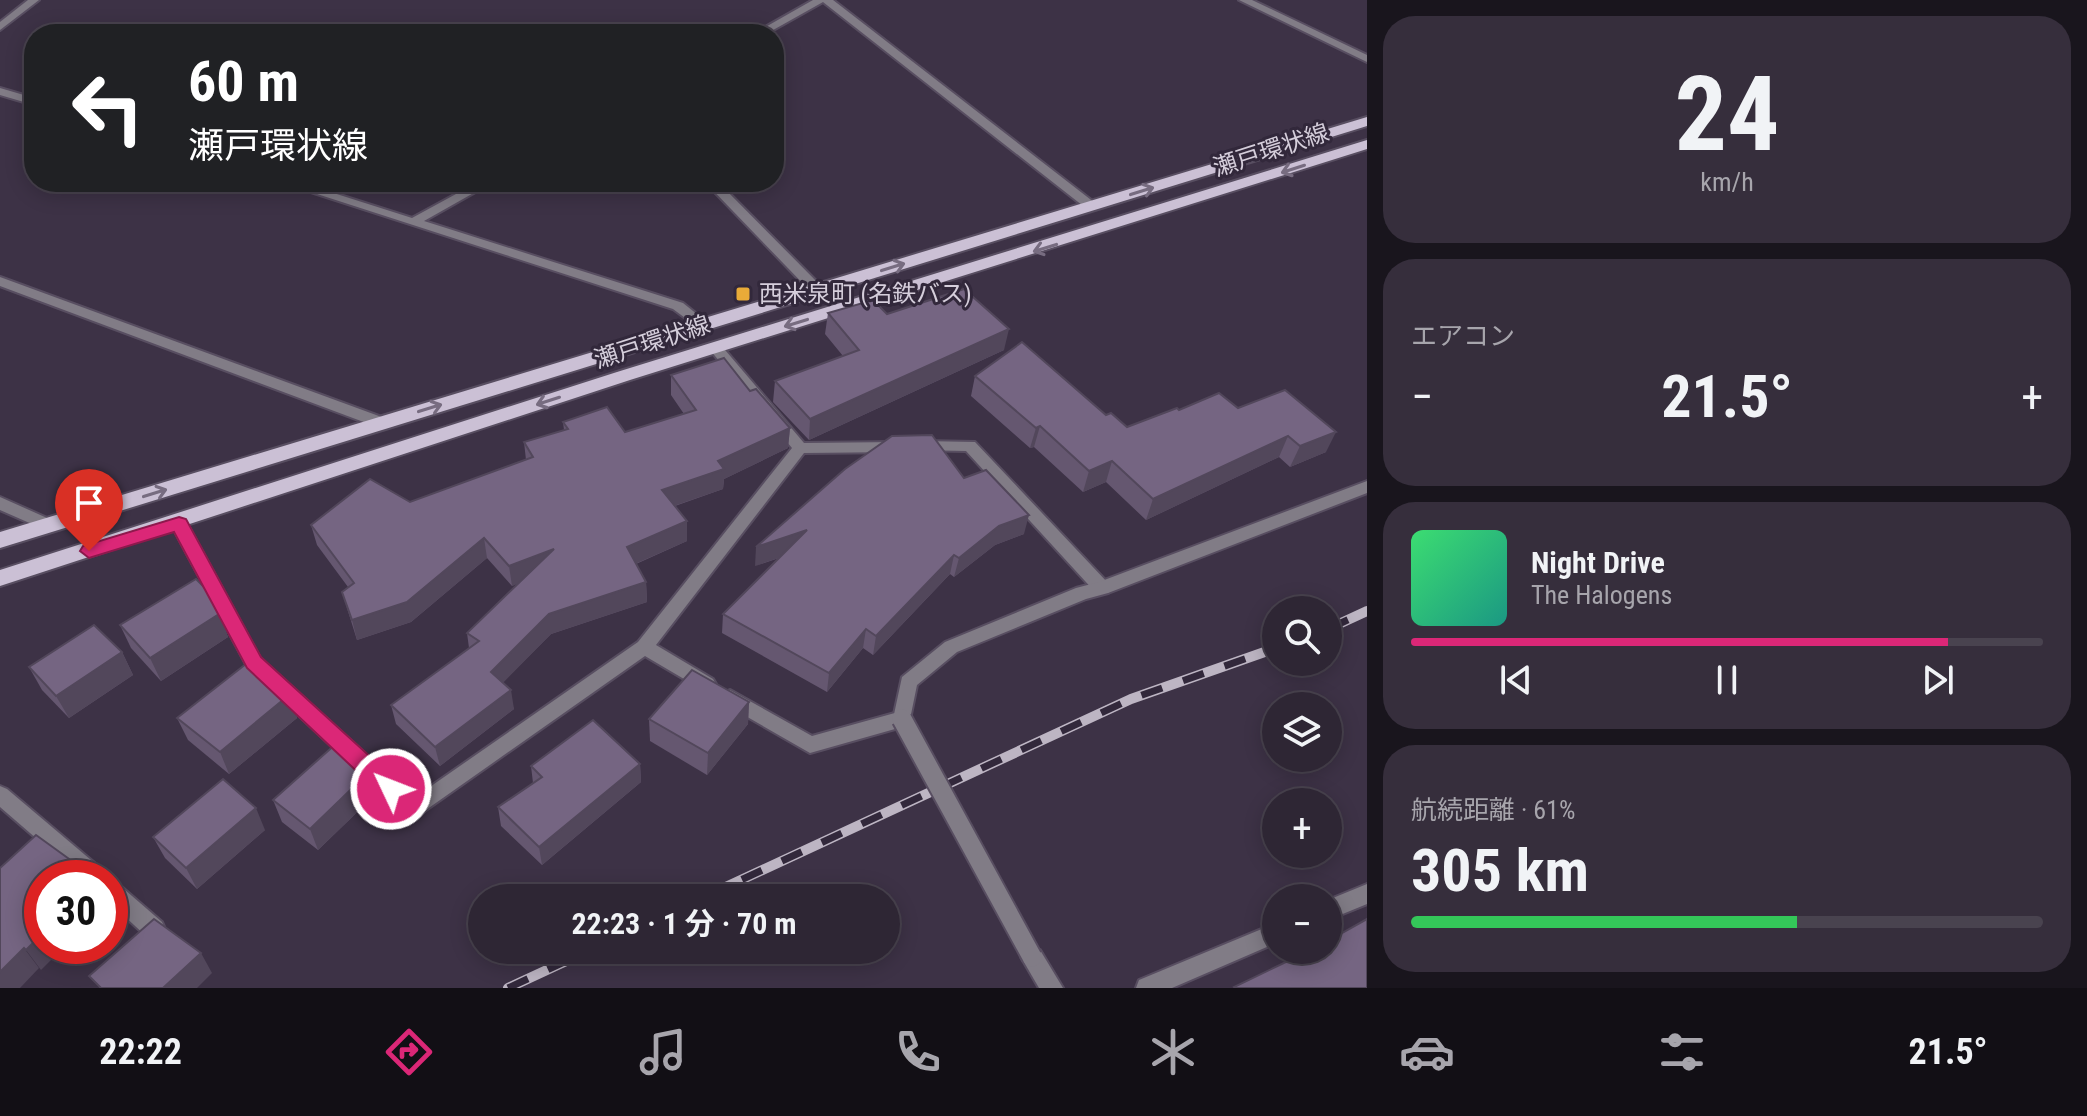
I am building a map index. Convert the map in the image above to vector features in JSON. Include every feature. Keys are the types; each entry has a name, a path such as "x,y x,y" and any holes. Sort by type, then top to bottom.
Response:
{"main road":[{"name":"瀬戸環状線","path":"0,540 1367,121"},
{"name":"瀬戸環状線","path":"0,578 179,524 715,347 1125,223 1367,144"}],"street":[{"path":"0,27 34,0"},
{"path":"776,24 820,0"},
{"path":"827,0 1091,206"},
{"path":"1244,0 1367,59"},
{"path":"0,91 24,99"},
{"path":"318,192 678,306 701,323"},
{"path":"413,222 468,192"},
{"path":"721,192 817,290"},
{"path":"0,281 382,423"},
{"path":"715,347 800,448"},
{"path":"800,448 970,446 1102,588"},
{"path":"179,524 254,663 413,810 644,647 800,448"},
{"path":"1052,988 902,719 908,682 951,647 1082,593 1367,487"},
{"path":"0,503 50,526"},
{"path":"644,647 810,745 902,719"},
{"path":"0,795 76,860"},
{"path":"1342,904 1367,894"},
{"path":"128,906 154,929"},
{"path":"1147,988 1262,939"}],"building":[{"path":"964,289 1009,329 810,419 775,381 859,350 828,313 873,300 887,314"},
{"path":"1022,342 1106,415 1111,413 1127,427 1219,393 1238,408 1285,390 1336,432 1300,446 1288,436 1153,499 1112,461 1089,471 1040,426 1036,428 975,376"},
{"path":"724,358 750,391 756,389 790,428 718,461 724,469 662,490 687,521 627,547 646,582 549,614 491,672 511,690 435,747 391,705 479,641 467,633 554,549 509,566 484,538 407,602 352,620 342,592 354,583 311,525 370,479 410,502 533,457 524,442 568,429 563,422 607,407 625,432 696,410 671,375"},
{"path":"932,435 964,478 986,470 1029,515 999,526 959,558 954,555 876,636 866,629 829,673 723,614 807,530 756,547 845,469 892,436"},
{"path":"196,579 205,588 219,614 150,658 120,625"},
{"path":"94,625 122,652 56,696 29,667"},
{"path":"251,660 289,695 220,752 177,718"},
{"path":"692,670 749,702 708,753 649,719"},
{"path":"593,720 640,764 539,847 498,807 542,777 531,766"},
{"path":"338,742 370,771 310,829 273,800"},
{"path":"223,779 256,808 186,868 153,837"},
{"path":"36,835 71,860 24,860 24,948 0,972 0,868"},
{"path":"154,919 201,953 163,988 101,988 89,976 103,964 128,964 128,942"},
{"path":"1367,919 1367,988 1234,987 1282,964 1342,964 1342,933"}],"railway":[{"path":"1342,623 1367,611"},
{"path":"732,884 1131,699 1262,653"},
{"path":"508,988 560,964"}],"place":[{"name":"西米泉町 (名鉄バス)","path":"743,294"}],"route":[{"path":"89,551 179,524 254,663 391,789"}]}
